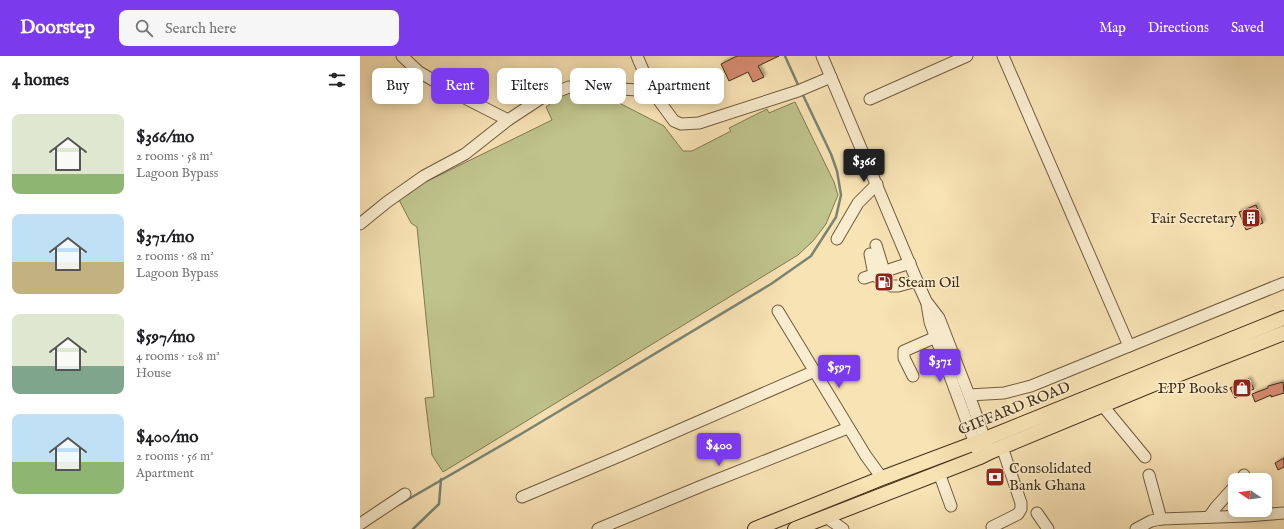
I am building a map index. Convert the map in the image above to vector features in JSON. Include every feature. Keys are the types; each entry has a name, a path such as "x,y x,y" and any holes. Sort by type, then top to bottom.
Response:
{"main road":[{"name":"GIFFARD ROAD","path":"756,529 1284,318"},
{"name":"GIFFARD ROAD","path":"796,529 939,473 1284,333"}],"street":[{"path":"402,56 419,72 459,95 508,120"},
{"path":"637,56 642,68"},
{"path":"822,56 917,281 926,301 939,318 969,395 980,440"},
{"path":"870,99 967,56"},
{"path":"1003,56 1129,346"},
{"path":"662,104 674,121 682,124 699,123 801,90 831,77"},
{"path":"360,224 386,202 424,176 465,154 508,120 543,97 569,87 598,86 634,90"},
{"path":"837,239 858,203 876,184"},
{"path":"873,250 874,275"},
{"path":"874,275 910,263"},
{"path":"874,275 891,286 898,286 917,281"},
{"path":"969,395 1004,393 1032,386 1284,282"},
{"path":"926,301 930,322 980,440 991,452 1021,503 1021,509 1018,514 992,527"},
{"path":"778,311 848,428 882,478"},
{"path":"913,376 904,358 904,351 936,337"},
{"path":"522,497 815,371"},
{"path":"1103,406 1145,457"},
{"path":"598,529 848,428"},
{"path":"939,473 952,506"},
{"path":"1149,475 1161,518"},
{"path":"360,524 405,494"},
{"path":"1209,517 1228,494"},
{"path":"1037,513 1048,529"},
{"path":"1136,529 1151,520 1161,518 1284,513"},
{"path":"826,517 843,529"}],"green space":[{"path":"569,90 570,104 621,104 664,126 683,151 692,151 731,131 729,128 767,109 769,113 795,102 834,182 838,195 826,224 813,241 798,255 443,472 432,455 425,398 434,397 417,227 411,223 397,196 552,120 546,107 550,104 562,104 562,95"}],"building":[{"path":"737,56 779,56 758,66 764,77 753,82 748,72 729,81 721,64"},
{"name":"Fair Secretary","path":"1256,205 1263,223 1246,230 1239,212"},
{"name":"EPP Books","path":"1249,379 1254,389 1235,398 1230,388"},
{"path":"1283,382 1284,393 1271,397 1271,395 1255,402 1252,394 1268,388 1268,386"},
{"path":"1284,458 1284,467 1278,470 1275,463"}],"waterway":[{"path":"785,56 799,87"},
{"path":"400,504 521,434 771,284 811,256 836,217 841,195 837,171 831,154 802,93"},
{"path":"413,529 439,504 441,479"}],"place":[{"name":"Fair Secretary","path":"1251,218"},
{"name":"Steam Oil","path":"884,282"},
{"name":"EPP Books","path":"1242,388"},
{"name":"Consolidated Bank Ghana","path":"995,477"}]}
